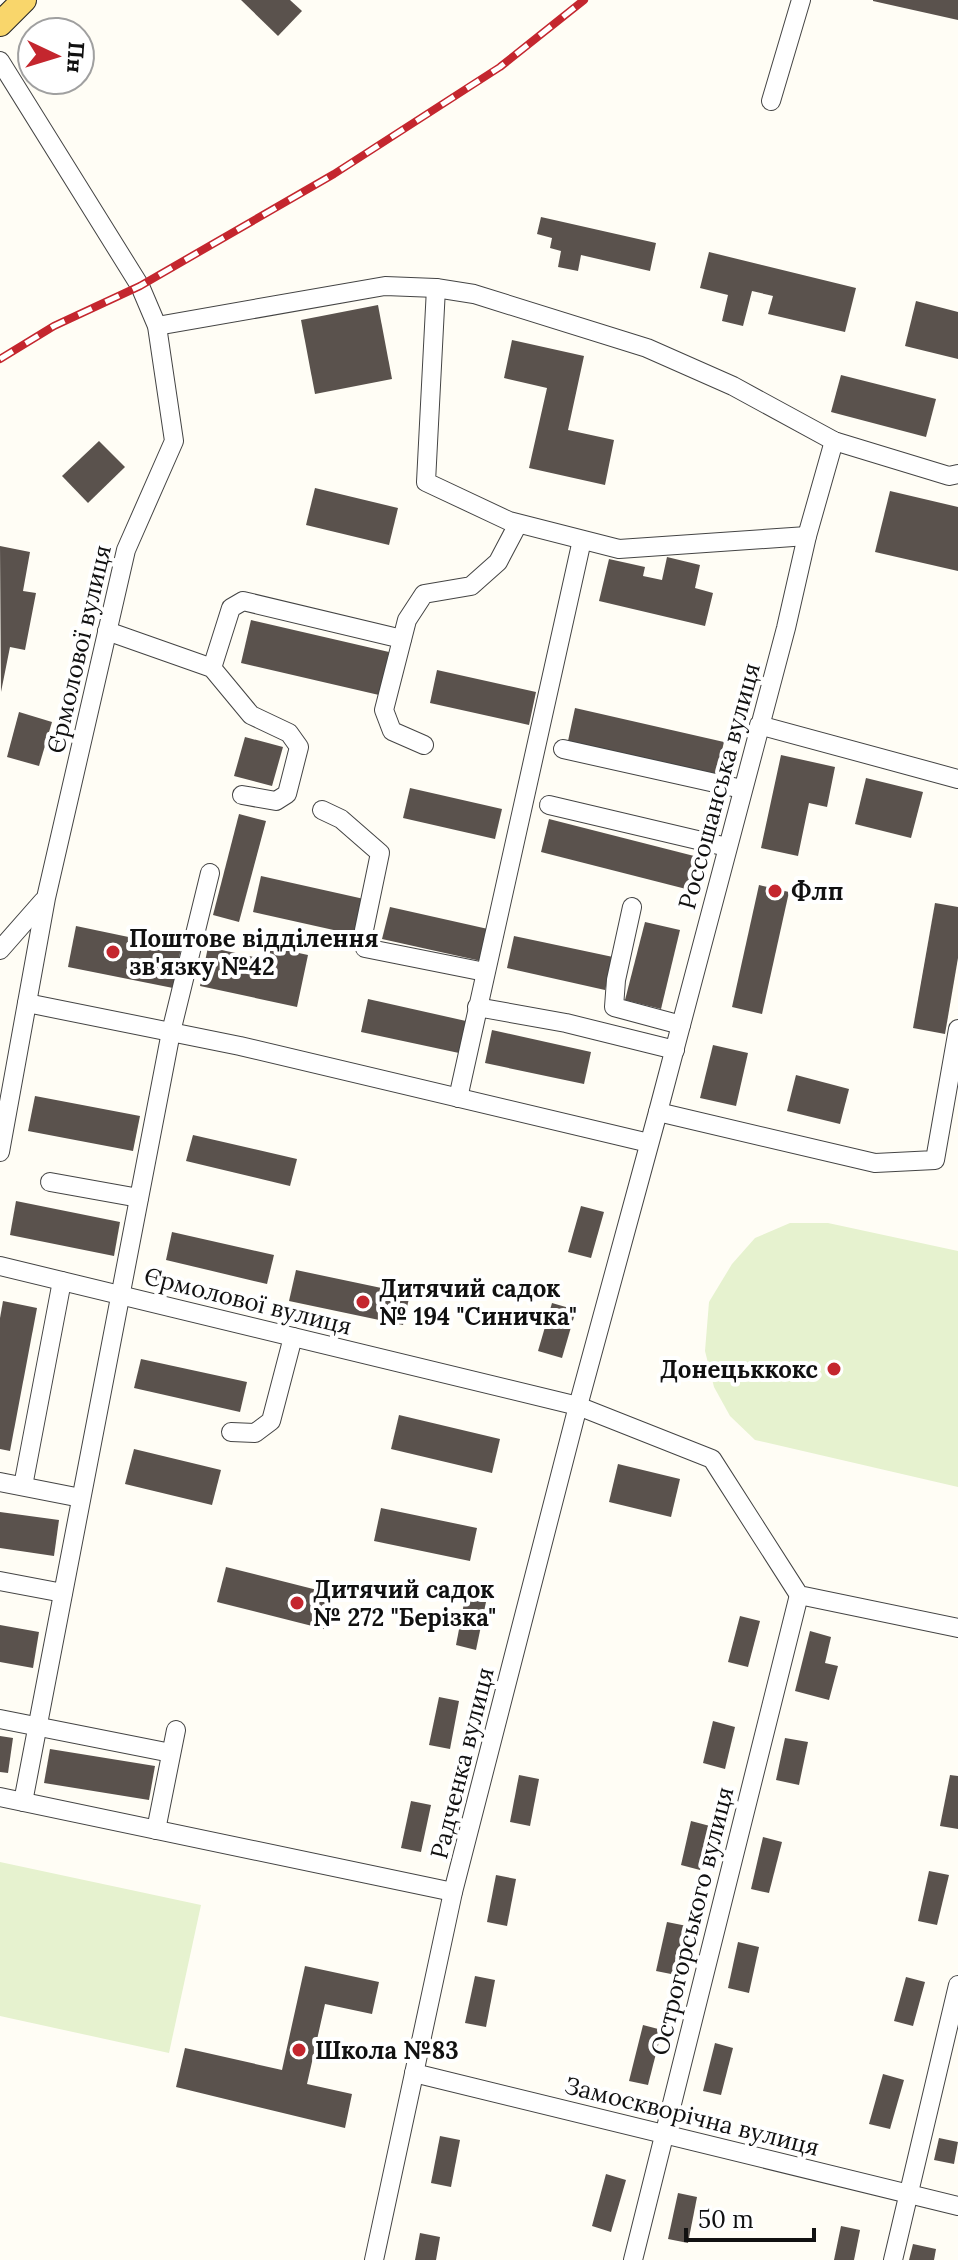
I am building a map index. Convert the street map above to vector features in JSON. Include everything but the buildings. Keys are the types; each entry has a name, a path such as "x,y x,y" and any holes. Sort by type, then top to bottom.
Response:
{"main road":[{"path":"0,24 24,0"}],"street":[{"path":"771,101 801,0"},
{"name":"Єрмолової вулиця","path":"0,61 140,286 157,326 174,441 126,550 46,898 0,1152"},
{"path":"157,326 385,286 436,288 474,294 647,348 733,386 834,441 949,476 958,474"},
{"path":"436,288 426,482 518,524 619,549 807,536"},
{"name":"Россошанська вулиця","path":"649,1143 834,441"},
{"path":"424,745 392,731 384,710 407,620 424,594 471,586 498,562 518,524"},
{"path":"458,1098 582,540"},
{"path":"212,668 231,608 243,601 402,639"},
{"path":"107,631 212,668 251,715 289,733 299,747 287,794 276,801 242,795"},
{"path":"759,725 958,779"},
{"path":"563,749 742,789"},
{"path":"549,805 727,847"},
{"path":"322,810 341,819 380,853 364,930 365,948 485,972"},
{"path":"23,1802 171,1032 210,873"},
{"path":"0,950 46,898"},
{"path":"632,907 616,980 614,1007 681,1025"},
{"path":"27,1003 171,1032 649,1143"},
{"path":"477,1007 566,1023 675,1050"},
{"path":"658,1112 875,1163 935,1160 958,1029"},
{"name":"Радченка вулиця","path":"374,2260 453,1892 649,1143"},
{"path":"50,1182 139,1198"},
{"name":"Єрмолової вулиця","path":"0,1266 578,1406 712,1459 799,1595"},
{"path":"23,1486 62,1281"},
{"path":"231,1432 255,1433 271,1421 293,1337"},
{"path":"0,1482 81,1498"},
{"path":"0,1581 63,1593"},
{"path":"799,1595 958,1628"},
{"name":"Острогорського вулиця","path":"633,2260 799,1595"},
{"path":"0,1719 171,1753"},
{"path":"156,1830 176,1730"},
{"path":"0,1797 453,1892"},
{"path":"893,2260 958,1985"},
{"name":"Замоскворічна вулиця","path":"414,2073 958,2206"}],"green space":[{"name":"Донецьккокс","path":"790,1223 828,1223 958,1251 958,1487 755,1440 730,1416 714,1387 705,1351 709,1302 732,1264 755,1238"},
{"path":"0,1862 201,1905 169,2053 0,2016"}],"railway":[{"path":"0,359 54,326 140,286 334,174 500,67 584,0"}],"place":[{"name":"Флп","path":"775,891"},
{"name":"Поштове відділення зв'язку №42","path":"113,952"},
{"name":"Дитячий садок № 194 \"Синичка\"","path":"363,1302"},
{"name":"Донецьккокс","path":"834,1369"},
{"name":"Дитячий садок № 272 \"Берізка\"","path":"297,1603"},
{"name":"Школа №83","path":"299,2050"}]}
